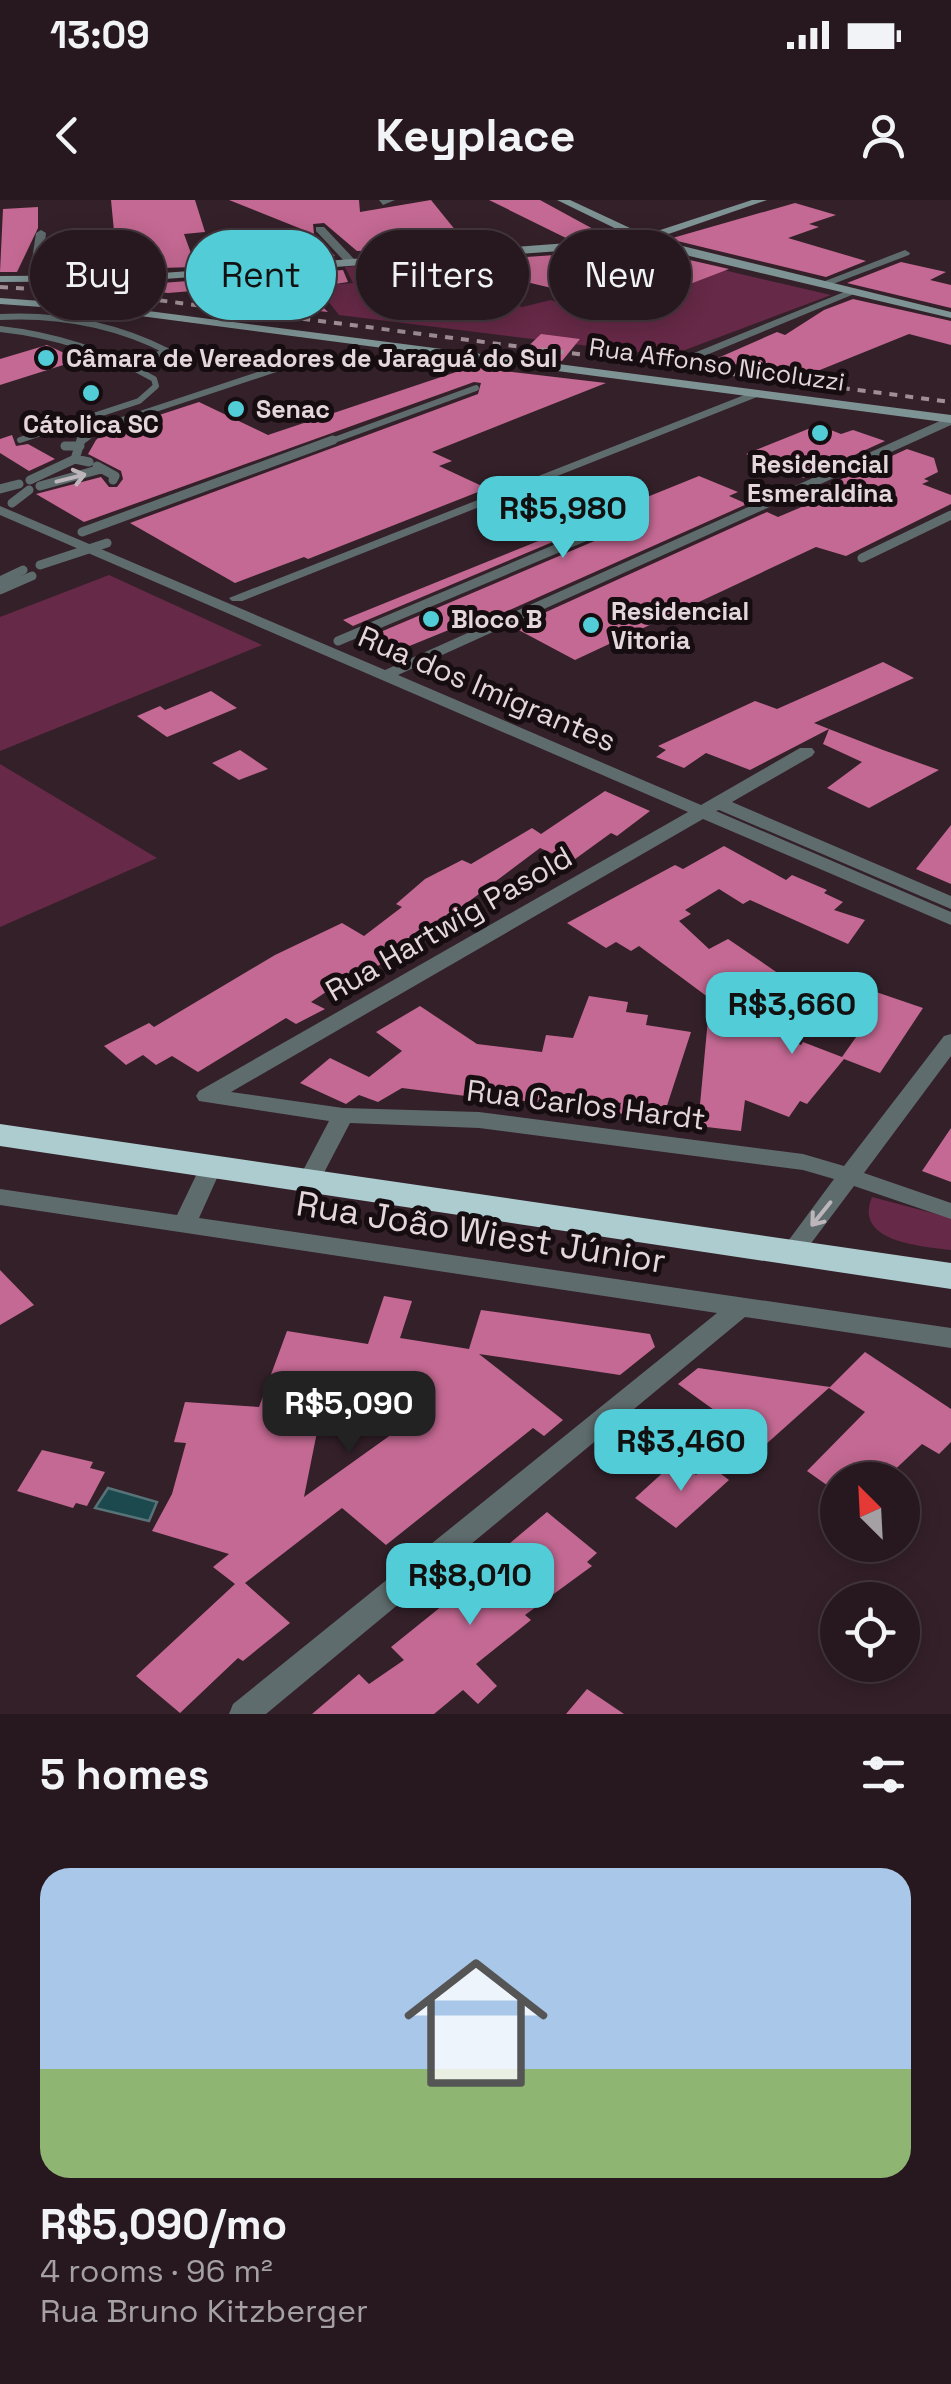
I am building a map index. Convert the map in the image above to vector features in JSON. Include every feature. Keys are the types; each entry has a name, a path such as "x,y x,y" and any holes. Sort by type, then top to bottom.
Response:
{"highway":[{"path":"0,1135 951,1276"}],"street":[{"path":"562,200 625,230"},
{"path":"675,230 762,200"},
{"path":"320,229 350,261"},
{"path":"166,276 549,247"},
{"path":"821,285 905,253"},
{"path":"691,254 951,315"},
{"path":"0,278 30,279"},
{"path":"700,353 853,292"},
{"name":"Rua Affonso Nicoluzzi","path":"0,300 110,309 951,419"},
{"path":"237,598 761,392"},
{"path":"394,671 951,419"},
{"name":"Rua dos Imigrantes","path":"3,500 93,544 712,808 951,903"},
{"name":"Rua dos Imigrantes","path":"93,544 237,598 338,641 394,671"},
{"name":"Rua Hartwig Pasold","path":"207,1096 806,752"},
{"name":"Rua dos Imigrantes","path":"712,808 951,920"},
{"path":"792,1252 951,1042"},
{"name":"Rua Carlos Hardt","path":"207,1096 343,1116 479,1120 803,1162 852,1177 894,1196 951,1211"},
{"path":"308,1182 343,1116"},
{"path":"185,1222 211,1167"},
{"name":"Rua João Wiest Júnior","path":"0,1196 951,1338"},
{"path":"244,1714 739,1308"}],"lane":[{"path":"0,318 28,315 78,319 135,335 167,351 130,364"},
{"path":"0,329 68,339 130,364 154,379 156,386 139,400 20,440"},
{"path":"3,500 75,459 88,433 309,358"},
{"path":"44,567 476,388"},
{"path":"65,446 80,446"},
{"path":"75,459 115,476 113,480"},
{"path":"40,486 96,466"},
{"path":"3,500 18,484"},
{"path":"862,558 951,515"},
{"path":"338,641 622,521"},
{"path":"0,581 28,573 0,590"}],"shaded area":[{"path":"356,266 356,317 336,311 336,284 353,283 345,267"},
{"path":"715,268 831,295 669,356 379,320 529,320 529,305 549,300 549,320 691,320 691,276"},
{"path":"109,575 262,645 0,751 0,617"},
{"path":"0,764 157,858 0,927"},
{"path":"872,1197 951,1218 951,1250 908,1243 881,1232 872,1224"}],"water":[{"path":"108,1488 157,1502 149,1521 95,1508"}],"building":[{"path":"111,200 195,200 204,230 186,230 184,234 186,267 166,268 166,230 114,230"},
{"path":"229,200 359,200 360,212 431,200 455,230 356,230 356,250 324,223 313,224 314,230 304,230"},
{"path":"489,200 540,200 595,230 550,230"},
{"path":"795,203 836,215 809,224 819,227 788,238 866,261 826,277 691,244 691,233"},
{"path":"38,207 38,228 30,230 30,245 17,272 0,272 3,209"},
{"path":"549,255 549,287 529,283 529,257"},
{"path":"691,260 729,269 691,284"},
{"path":"901,262 946,272 930,280 951,285 951,308 847,283"},
{"path":"336,270 343,270 348,282 336,284"},
{"path":"186,281 186,292 166,293 166,283"},
{"path":"853,299 951,321 951,345 909,334 810,374 711,361 777,332 785,335 824,310"},
{"path":"541,334 580,339 562,361 519,355"},
{"path":"47,345 79,360 0,385 0,359"},
{"path":"471,367 606,383 432,452 452,461 439,466 484,487 478,492 308,559 304,557 235,583 130,523 478,394 481,383 474,382 84,522 36,494 101,477 109,487 117,487 123,479 121,471 88,454 96,440 104,433 199,402 268,435"},
{"path":"818,425 841,434 853,430 885,441 804,478 746,454"},
{"path":"12,435 16,446 28,444 55,459 29,471 0,453 0,439"},
{"path":"907,449 934,458 938,472 922,484 951,495 951,504 846,556 816,547 575,660 513,627 767,512 778,517 837,492 824,487"},
{"path":"699,476 738,492 729,496 747,504 494,617 488,614 402,649 371,636 625,528 629,517 619,514 353,626 343,620"},
{"path":"883,662 914,678 814,723 829,729 750,770 706,753 684,768 656,757 666,750 658,746 755,701 777,709"},
{"path":"211,691 237,708 167,737 137,716 160,706 165,710"},
{"path":"829,729 939,770 869,808 827,788 862,762 823,744"},
{"path":"240,750 268,769 239,780 212,763"},
{"path":"605,791 650,811 617,836 611,833 571,862 540,848 459,909 465,911 434,935 374,968 368,964 311,1002 325,1009 296,1024 286,1018 198,1072 172,1056 156,1065 143,1055 126,1065 104,1046 149,1023 154,1027 275,955 342,923 364,936 402,907 396,904 425,879 462,860 471,864 532,828 541,834"},
{"path":"951,825 951,884 916,869"},
{"path":"724,846 786,880 792,875 827,890 824,893 843,902 834,910 865,920 848,944 750,900 743,904 719,889 685,910 691,914 679,921 709,949 728,939 788,980 728,1012 639,946 631,951 616,942 606,948 567,923 675,865 683,869"},
{"path":"838,979 923,1008 880,1073 844,1059 807,1104 800,1101 789,1117 745,1100 741,1131 698,1126 709,1008 842,1057 866,1023 817,1005"},
{"path":"589,996 628,1002 626,1012 648,1015 646,1025 691,1032 662,1121 618,1113 621,1103 568,1094 564,1108 491,1095 490,1099 402,1088 378,1102 359,1095 346,1104 300,1083 330,1058 369,1077 402,1051 376,1032 420,1006 477,1044 542,1052 546,1035 573,1038"},
{"path":"951,1128 951,1182 922,1171"},
{"path":"0,1270 34,1305 0,1325"},
{"path":"384,1296 412,1301 400,1338 469,1349 481,1310 650,1334 655,1347 620,1375 479,1354 563,1420 544,1436 533,1428 386,1545 342,1508 245,1583 290,1623 243,1661 238,1658 180,1713 136,1676 235,1584 213,1567 229,1554 152,1531 172,1494 186,1443 174,1442 185,1402 259,1407 287,1331 368,1344","holes":["323,1402 420,1414 304,1497"]},
{"path":"865,1352 951,1409 951,1442 939,1454 922,1444 903,1462 820,1462 820,1480 807,1471 865,1412 829,1388"},
{"path":"698,1368 830,1387 764,1446 678,1384"},
{"path":"42,1450 93,1462 90,1468 105,1472 87,1506 76,1503 73,1508 17,1491"},
{"path":"708,1464 729,1480 676,1528 635,1498 668,1468 681,1478 691,1471 696,1475"},
{"path":"547,1512 597,1553 587,1562 592,1566 525,1615 531,1620 476,1664 497,1686 478,1704 463,1690 434,1714 312,1714 359,1674 369,1684 404,1660 391,1647 509,1552 504,1548"},
{"path":"587,1689 624,1714 566,1714"}],"railway":[{"path":"0,287 110,294 951,402"}],"place":[{"name":"Câmara de Vereadores de Jaraguá do Sul","path":"46,358"},
{"name":"Cátolica SC","path":"91,393"},
{"name":"Senac","path":"236,409"},
{"name":"Residencial Esmeraldina","path":"820,433"},
{"name":"Bloco B","path":"431,619"},
{"name":"Residencial Vitoria","path":"591,625"}]}
